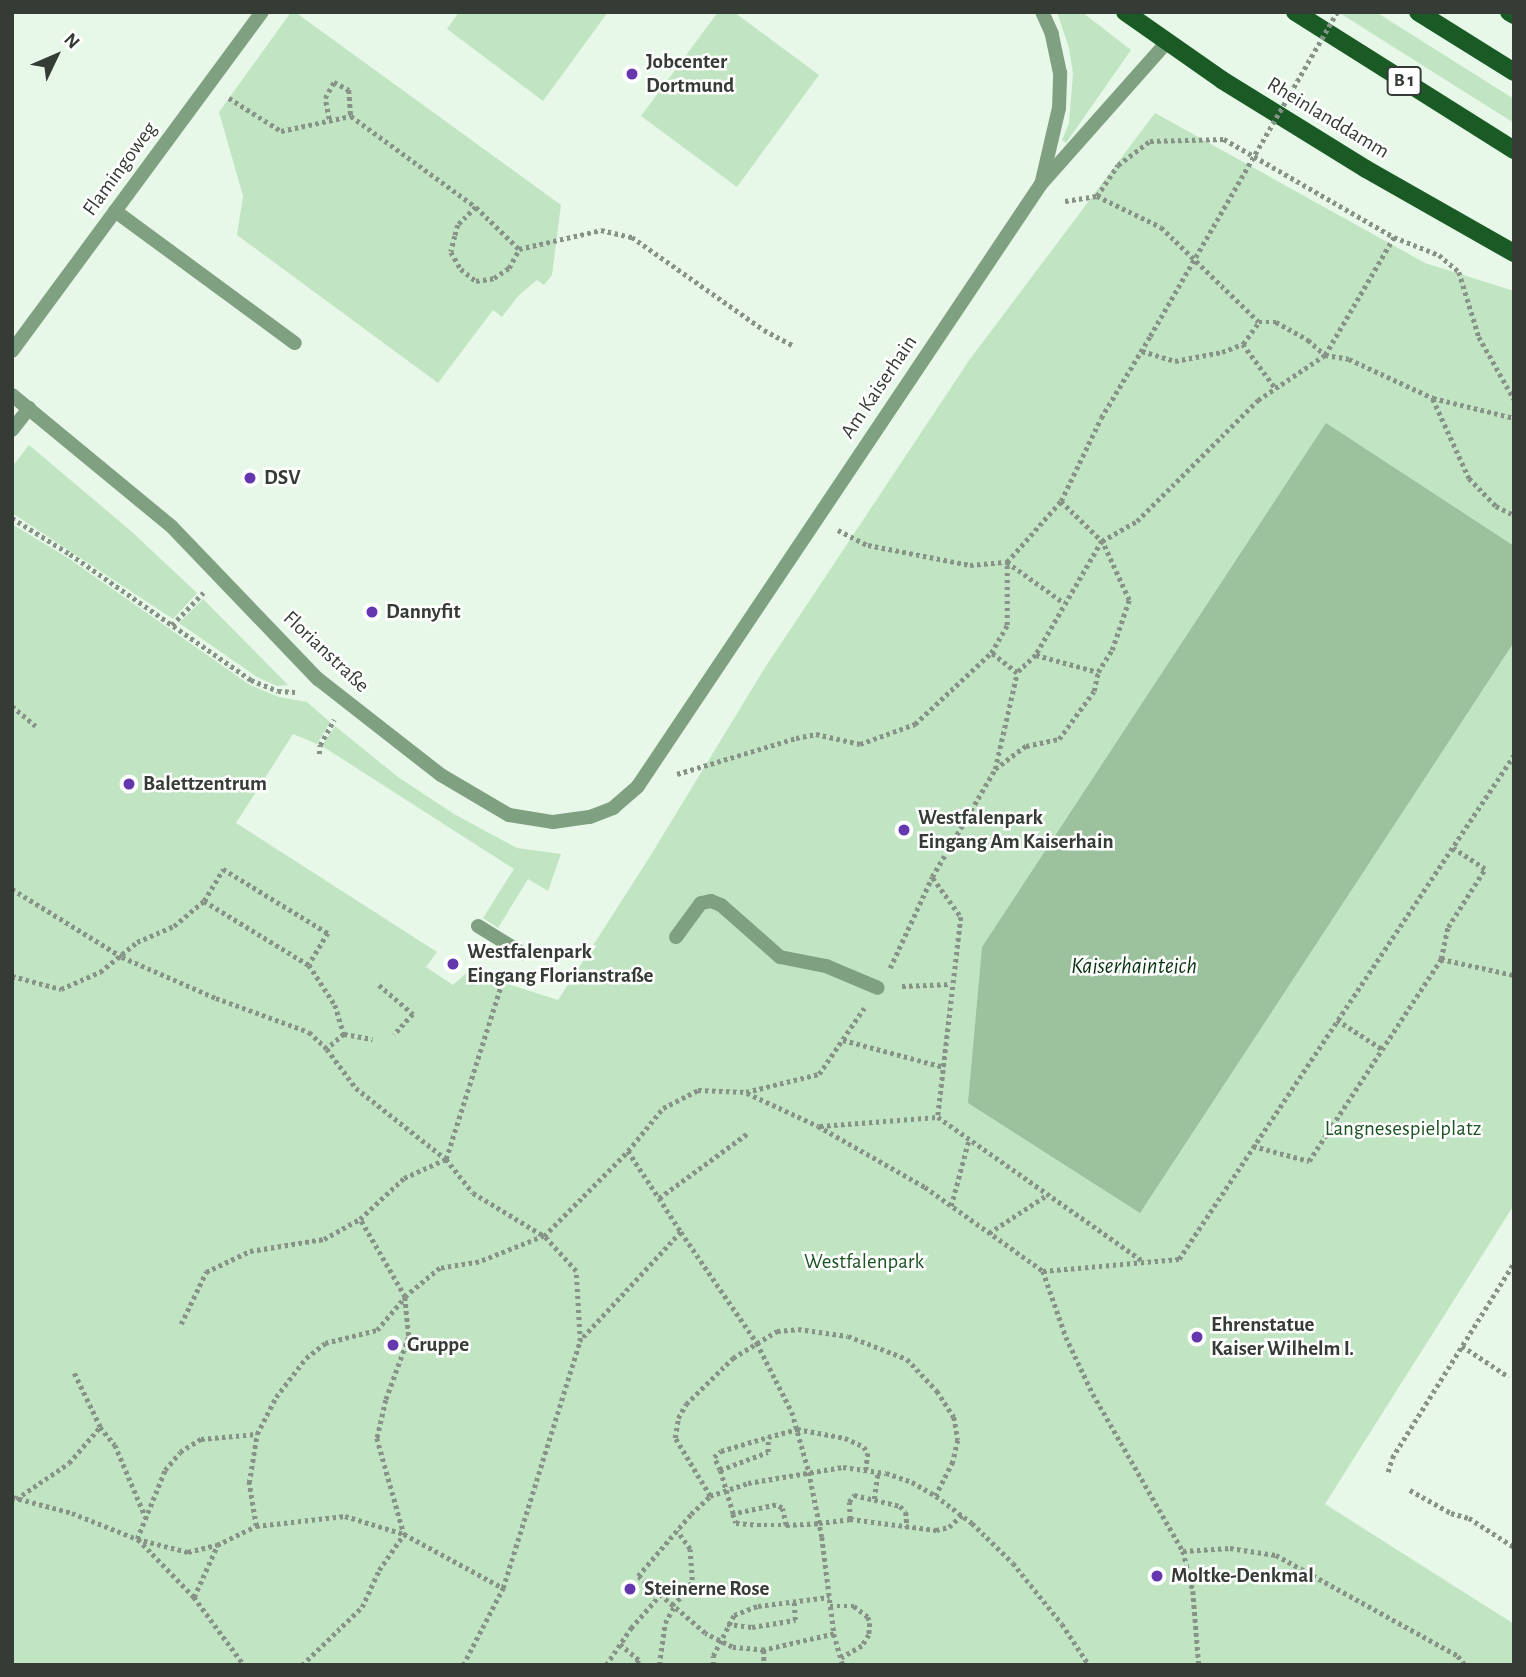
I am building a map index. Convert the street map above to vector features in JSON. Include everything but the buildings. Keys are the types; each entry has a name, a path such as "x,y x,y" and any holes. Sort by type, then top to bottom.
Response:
{"main road":[{"name":"Rheinlanddamm","path":"1125,12 1166,43 1366,170 1514,253"},
{"name":"B 1","path":"1294,12 1514,150"},
{"path":"1418,12 1514,72"}],"street":[{"name":"Flamingoweg","path":"12,351 262,12"},
{"path":"1041,184 1059,108 1060,73 1052,34 1042,12"},
{"name":"Am Kaiserhain","path":"648,771 1041,184 1166,43"},
{"path":"115,211 295,343"},
{"name":"Florianstraße","path":"12,395 172,527 318,679 441,775 509,815 553,822 590,817 613,807 638,786 648,771"},
{"path":"12,430 29,408"},
{"path":"676,937 702,903 711,901 722,905 780,957 826,966 878,988"},
{"path":"478,926 522,953"}],"path":[{"path":"638,786 796,738 816,734 860,744 915,724 991,653 1007,625 1007,562 1061,501 1101,418 1337,12"},
{"path":"329,119 325,98 334,82 349,90 351,116"},
{"path":"208,85 281,131 351,116 476,207 519,249"},
{"path":"1097,196 1118,165 1150,141 1224,139 1394,237 1439,255 1459,272 1479,337 1514,399"},
{"path":"1065,201 1097,196 1161,227 1259,322 1276,322 1308,340 1325,355 1349,359 1433,398 1468,404 1514,418"},
{"path":"476,207 458,225 451,252 461,270 476,281 494,278 509,268 519,249 601,230 632,237 764,330 792,345"},
{"path":"948,849 995,769 1017,673 1036,655 1102,541 1137,521 1258,400 1325,355 1394,237"},
{"path":"1142,351 1175,361 1243,344 1259,322"},
{"path":"1243,344 1276,389"},
{"path":"1433,398 1469,478 1496,506 1514,514"},
{"path":"995,769 1027,746 1059,739 1094,691 1098,672 1112,650 1129,600 1102,541 1061,501"},
{"path":"12,518 251,680 278,691 303,693"},
{"path":"816,518 868,545 970,565 1007,562 1064,603"},
{"path":"172,625 204,592"},
{"path":"991,653 1017,673"},
{"path":"1036,655 1098,672"},
{"path":"13,707 36,726"},
{"path":"319,754 320,745 335,720"},
{"path":"1044,1270 1179,1259 1514,755"},
{"path":"1253,1146 1309,1161 1441,959 1448,926 1485,869 1453,848"},
{"path":"12,976 61,989 100,972 122,957 137,942 174,926 204,901 223,869 328,933 309,965"},
{"path":"932,877 961,917 951,984 938,1117"},
{"path":"12,889 122,957 216,998 309,1032 327,1049 356,1088 446,1158 473,1193 544,1236 576,1271 580,1341 503,1588 463,1665"},
{"path":"204,901 309,965 334,1004 344,1034"},
{"path":"1441,959 1514,975"},
{"path":"181,1324 206,1272 250,1251 324,1239 360,1219 404,1178 446,1158 502,982"},
{"path":"878,988 951,984"},
{"path":"379,985 413,1014 394,1035"},
{"path":"1337,1020 1382,1049"},
{"path":"327,1049 344,1034"},
{"path":"344,1034 373,1039"},
{"path":"843,1040 944,1067"},
{"path":"256,1526 249,1483 257,1434 276,1397 306,1358 325,1343 377,1330 405,1297 440,1268 478,1262 544,1236 628,1151 663,1108 698,1090 746,1092 818,1126 951,1206 1044,1270 1066,1337 1093,1394 1183,1551 1193,1591 1199,1665"},
{"path":"818,1126 938,1117 1144,1262"},
{"path":"659,1198 748,1133"},
{"path":"951,1206 969,1139"},
{"path":"628,1151 757,1343 797,1429 819,1523 834,1634 843,1665"},
{"path":"989,1233 1048,1195"},
{"path":"360,1219 405,1297 409,1337 386,1400 377,1437 404,1534"},
{"path":"580,1341 681,1232"},
{"path":"1388,1472 1392,1458 1514,1263"},
{"path":"710,1496 675,1438 678,1418 687,1404 733,1358 777,1331 798,1329 848,1336 908,1359 937,1391 954,1417 958,1440 953,1462 936,1496"},
{"path":"1462,1346 1508,1377"},
{"path":"74,1373 100,1427 115,1445 146,1518"},
{"path":"13,1498 69,1463 100,1427"},
{"path":"866,1470 867,1453 859,1443 822,1432 797,1429 721,1451 714,1457 728,1490 736,1523 786,1525 850,1519 944,1529 962,1515"},
{"path":"137,1539 165,1470 180,1452 201,1439 257,1434"},
{"path":"720,1470 768,1452 768,1437"},
{"path":"834,1634 764,1650 732,1647 705,1633 638,1576 710,1496 748,1483 843,1467 878,1472 912,1482 962,1515 1013,1563 1062,1625 1089,1665"},
{"path":"874,1499 878,1472"},
{"path":"1410,1490 1451,1513 1469,1518 1514,1547"},
{"path":"850,1519 852,1496 874,1499 900,1506 906,1512 907,1527"},
{"path":"13,1498 72,1513 137,1539 188,1552 218,1545 256,1526 345,1516 404,1534 503,1588"},
{"path":"733,1514 776,1505 782,1508 786,1525"},
{"path":"659,1665 665,1623 673,1606 687,1592 692,1580 690,1549 677,1531"},
{"path":"302,1665 362,1607 379,1570 404,1534"},
{"path":"137,1539 194,1597 244,1665"},
{"path":"194,1597 218,1545"},
{"path":"1183,1551 1230,1548 1276,1555 1458,1657 1465,1665"},
{"path":"606,1665 660,1595"},
{"path":"713,1665 727,1624 734,1615 745,1610 794,1600 829,1597"},
{"path":"727,1624 752,1626 795,1620 794,1600"},
{"path":"830,1605 854,1606 868,1616 870,1623 869,1635 862,1646 841,1658"},
{"path":"620,1644 639,1660 636,1665"},
{"path":"764,1650 765,1665"}],"green space":[{"path":"291,12 295,12 561,205 552,275 544,285 537,280 518,296 502,317 493,310 438,383 237,235 243,196 219,112"},
{"path":"459,12 608,12 543,101 447,29"},
{"path":"718,12 734,12 819,75 737,187 641,116"},
{"path":"1057,12 1082,12 1131,50 1066,143 1062,140 1069,123 1073,73 1069,48"},
{"path":"1338,12 1376,12 1514,99 1514,123"},
{"name":"Westfalenpark","path":"1155,113 1425,263 1514,291 1514,1205 1325,1504 1514,1624 1514,1665 12,1665 12,524 68,558 250,685 279,697 307,702 330,722 317,744 293,734 236,823 437,952 426,967 453,985 472,968 502,982 558,1000 649,858 766,666 970,359"},
{"path":"29,445 131,531 197,593 173,619 12,513 12,467"},
{"path":"203,599 288,685 277,686 257,677 179,623"},
{"path":"335,726 398,777 454,814 517,848 561,854 548,891 528,879 498,928 483,918 514,869 322,746"}],"water":[{"name":"Kaiserhainteich","path":"1326,423 1514,546 1514,642 1140,1213 968,1103 982,947"}],"place":[{"name":"Jobcenter Dortmund","path":"632,74"},
{"name":"DSV","path":"250,478"},
{"name":"Dannyfit","path":"372,612"},
{"name":"Balettzentrum","path":"129,784"},
{"name":"Westfalenpark Eingang Am Kaiserhain","path":"904,830"},
{"name":"Westfalenpark Eingang Florianstraße","path":"453,964"},
{"name":"Ehrenstatue Kaiser Wilhelm I.","path":"1197,1337"},
{"name":"Gruppe","path":"393,1345"},
{"name":"Moltke-Denkmal","path":"1157,1576"},
{"name":"Steinerne Rose","path":"630,1589"}],"park label":[{"name":"Langnesespielplatz","path":"1403,1129"}]}
